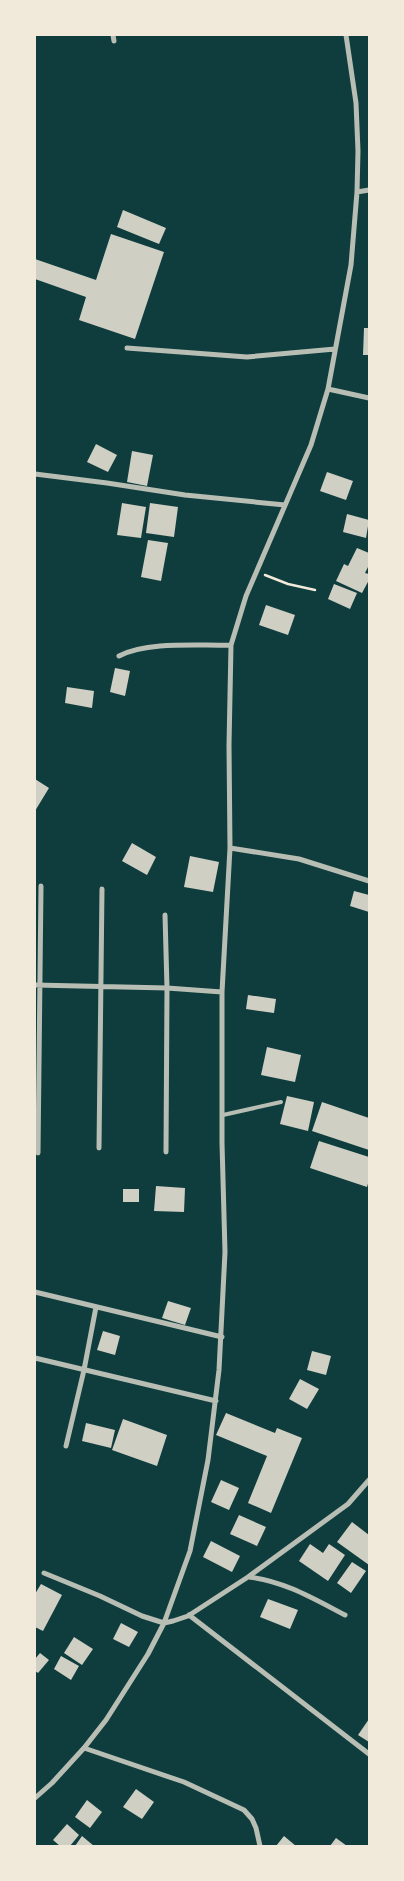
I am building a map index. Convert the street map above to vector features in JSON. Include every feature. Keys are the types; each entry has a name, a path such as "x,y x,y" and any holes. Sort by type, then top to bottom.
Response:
{"street":[{"path":"35,1798 52,1783 84,1748 106,1720 148,1654 164,1624 190,1550 208,1460 222,1337 225,1252 222,992 230,848 229,746 231,645 256,571 311,445 328,389 351,265 357,192 356,103 346,35"},
{"path":"357,192 369,190"},
{"path":"127,348 247,357 335,349"},
{"path":"328,389 369,398"},
{"path":"35,474 185,495 286,505"},
{"path":"120,656 130,650 149,647 231,645"},
{"path":"230,848 299,859 369,881"},
{"path":"38,1153 37,986 41,886"},
{"path":"99,1148 102,889"},
{"path":"165,915 167,988 166,1152"},
{"path":"37,986 167,988 222,992"},
{"path":"35,1292 222,1337"},
{"path":"66,1446 84,1370 96,1307"},
{"path":"35,1358 216,1400"},
{"path":"44,1573 164,1624 189,1615 248,1577 348,1504 369,1480"},
{"path":"248,1577 274,1582 293,1589 345,1615"},
{"path":"189,1615 369,1754"},
{"path":"84,1748 184,1782 244,1810 252,1819 260,1846"}],"lane":[{"path":"223,1115 281,1102"}],"path":[{"path":"256,571 288,584 315,590"}],"building":[{"path":"123,210 166,228 159,244 117,227"},
{"path":"111,234 164,252 135,339 79,320 86,297 35,279 35,259 96,280"},
{"path":"364,328 369,328 369,355 363,355"},
{"path":"96,444 117,455 108,472 87,462"},
{"path":"132,451 153,455 147,486 127,482"},
{"path":"327,472 353,481 346,500 320,491"},
{"path":"122,503 146,507 141,538 117,535"},
{"path":"150,503 178,507 174,537 146,533"},
{"path":"347,514 369,520 366,538 343,532"},
{"path":"148,540 168,543 161,581 141,577"},
{"path":"357,548 369,553 369,565 365,573 369,574 369,580 362,593 336,581 344,564 348,566"},
{"path":"334,584 357,593 350,609 328,599"},
{"path":"266,605 295,615 288,635 259,625"},
{"path":"115,668 130,671 125,696 110,692"},
{"path":"67,687 94,691 92,708 65,703"},
{"path":"35,779 49,788 35,811"},
{"path":"132,843 156,857 147,875 122,861"},
{"path":"190,856 219,862 213,892 184,887"},
{"path":"354,891 369,895 369,912 350,906"},
{"path":"248,995 276,999 274,1013 246,1009"},
{"path":"267,1047 301,1055 295,1082 261,1075"},
{"path":"287,1096 314,1102 308,1131 280,1124"},
{"path":"322,1102 369,1118 369,1150 312,1131"},
{"path":"319,1141 369,1157 369,1180 367,1187 310,1168"},
{"path":"156,1186 185,1188 184,1212 154,1211"},
{"path":"123,1189 139,1189 139,1202 123,1202"},
{"path":"168,1301 191,1308 185,1325 162,1318"},
{"path":"103,1331 120,1336 115,1355 97,1350"},
{"path":"312,1351 331,1356 326,1375 307,1370"},
{"path":"300,1379 319,1389 307,1409 289,1399"},
{"path":"226,1413 275,1433 277,1428 302,1438 271,1513 248,1503 267,1456 216,1435"},
{"path":"123,1419 167,1435 157,1466 112,1450"},
{"path":"86,1423 115,1430 111,1448 82,1441"},
{"path":"221,1480 239,1488 229,1510 211,1502"},
{"path":"239,1515 266,1527 257,1546 230,1534"},
{"path":"352,1522 369,1535 369,1565 337,1542"},
{"path":"211,1541 240,1556 232,1572 203,1557"},
{"path":"310,1544 323,1553 329,1544 345,1555 328,1581 299,1561"},
{"path":"352,1562 366,1571 351,1593 337,1583"},
{"path":"41,1584 62,1595 43,1631 35,1627 35,1594"},
{"path":"268,1599 298,1610 290,1629 260,1617"},
{"path":"121,1623 138,1632 129,1647 113,1639"},
{"path":"74,1637 93,1649 82,1665 64,1653"},
{"path":"40,1653 49,1660 38,1673 35,1671 35,1659"},
{"path":"61,1656 79,1666 71,1680 54,1669"},
{"path":"369,1719 369,1742 358,1735"},
{"path":"136,1789 154,1802 142,1819 123,1807"},
{"path":"87,1800 102,1812 90,1828 75,1817"},
{"path":"67,1824 79,1835 70,1846 60,1846 53,1840"},
{"path":"82,1836 94,1846 75,1846"},
{"path":"284,1836 296,1846 276,1846"},
{"path":"336,1838 347,1846 330,1846"}]}
